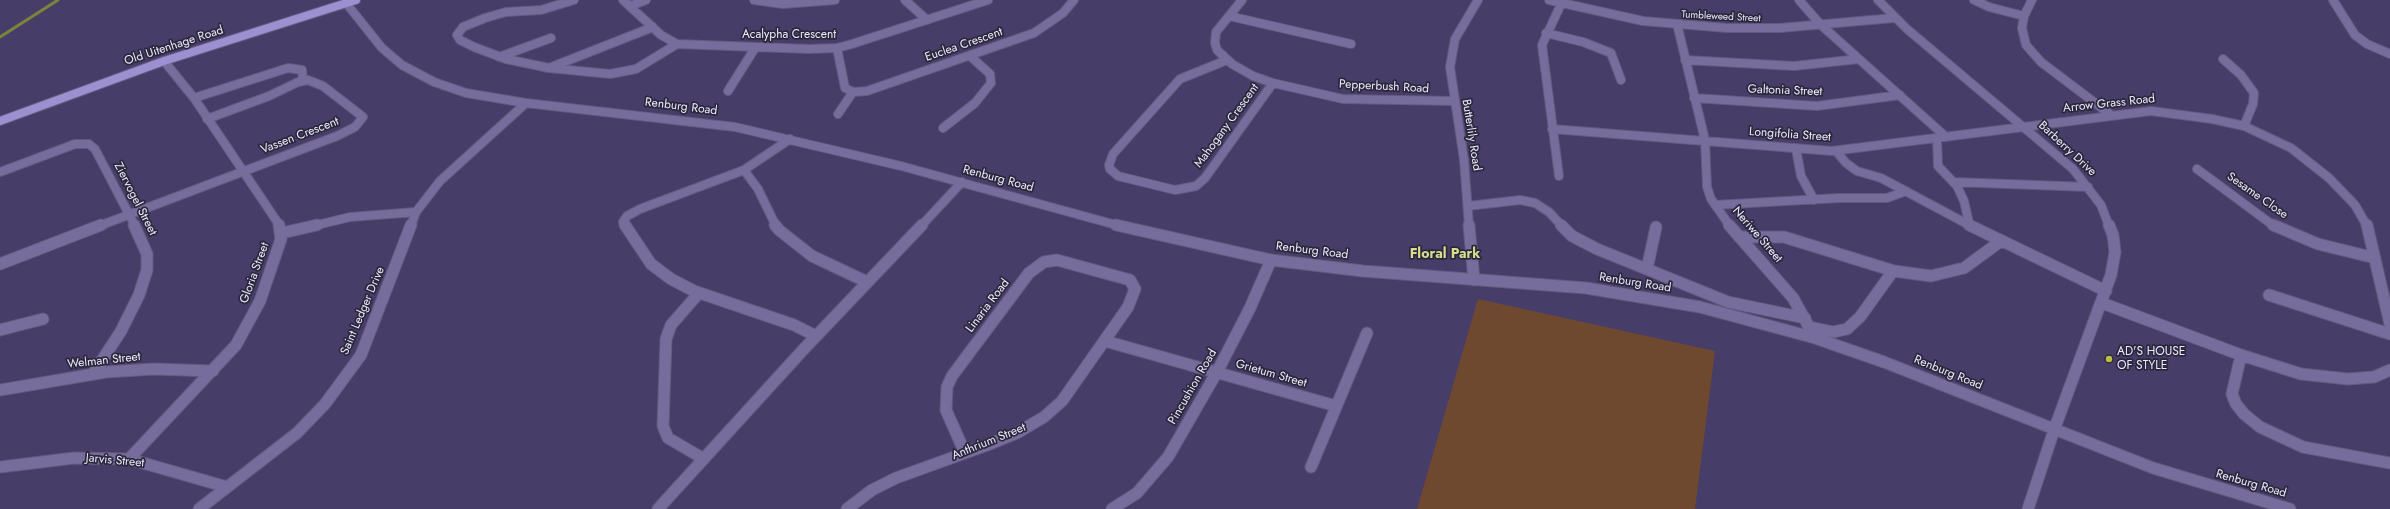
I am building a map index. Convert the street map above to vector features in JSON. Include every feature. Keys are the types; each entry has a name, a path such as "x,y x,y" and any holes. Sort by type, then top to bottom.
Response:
{"main road":[{"name":"Old Uitenhage Road","path":"0,121 164,62 356,0"}],"street":[{"path":"574,0 542,10 506,12 485,18 467,25 459,31 457,35 460,40 499,57 550,68 618,74 642,66 678,44 653,27 623,0"},
{"path":"630,6 646,0"},
{"path":"754,0 783,4 835,0"},
{"path":"904,0 927,20"},
{"name":"Acalypha Crescent","path":"678,44 755,48 837,48 988,0"},
{"name":"Euclea Crescent","path":"853,92 875,89 1034,33 1063,13 1074,0"},
{"name":"Pepperbush Road","path":"1242,0 1214,37 1217,50 1227,60 1253,76 1273,84 1343,98 1453,102"},
{"name":"Butterlily Road","path":"1474,280 1464,160 1453,102 1450,67 1451,52 1455,39 1478,0"},
{"name":"Tumbleweed Street","path":"1549,0 1562,1 1643,21 1762,29 1894,18"},
{"path":"1799,0 1821,25 1900,96 1942,138 1938,166 1954,182 1964,201 1969,223"},
{"name":"Barberry Drive","path":"1878,0 1894,18 2059,156 2088,186 2101,205 2114,240 2114,259 2106,291 2054,430 2028,509"},
{"path":"1974,0 1989,7 2024,16"},
{"path":"2032,0 2024,16 2022,28 2023,39 2030,50 2041,62 2111,115"},
{"path":"2333,0 2355,35 2368,44 2390,54"},
{"path":"1559,176 1542,58 1542,45 1546,33 1562,1"},
{"name":"Renburg Road","path":"346,3 382,48 415,73 434,82 466,93 526,103 708,123 790,139 962,182 1121,226 1271,260 1363,271 1586,288 1656,298 1728,314 1815,338 1884,362 2154,468 2290,509"},
{"path":"1230,16 1351,44"},
{"name":"Neriwe Street","path":"1677,24 1705,140 1707,187 1715,205 1739,237 1782,283 1815,338"},
{"path":"550,68 653,27"},
{"path":"1546,33 1596,46 1611,53 1621,80"},
{"path":"499,57 551,38"},
{"path":"728,91 755,48"},
{"path":"837,48 842,84 845,88 853,92 838,114"},
{"path":"943,128 975,103 991,84 990,74 970,56"},
{"path":"1685,60 1794,66 1859,59"},
{"path":"2223,59 2241,75 2254,93 2253,104 2244,126"},
{"name":"Mahogany Crescent","path":"1227,60 1180,78 1113,154 1109,165 1110,170 1118,176 1160,187 1175,190 1191,188 1205,178 1273,84"},
{"name":"Gloria Street","path":"129,459 236,345 255,312 272,269 282,233 277,219 194,98 164,62"},
{"path":"194,98 288,68 302,70 303,80 265,98 207,119"},
{"name":"Vassen Crescent","path":"242,170 337,136 355,127 361,120 362,115 324,86 303,80"},
{"name":"Galtonia Street","path":"1694,98 1817,106 1900,96"},
{"name":"Saint Ledger Drive","path":"199,509 297,433 325,404 361,355 416,212 440,181 526,103"},
{"name":"Arrow Grass Road","path":"2025,127 2111,115 2151,111 2170,112 2244,126 2292,148 2329,178 2363,215 2368,227 2390,324"},
{"name":"Longifolia Street","path":"1552,129 1705,140 1796,149 1836,150 2025,127"},
{"path":"790,139 744,170 640,209 627,216 623,222 656,269 671,280 699,293 794,325 816,336"},
{"name":"Ziervogel Street","path":"0,172 69,146 89,144 93,147 147,254 145,280 121,331 93,374"},
{"path":"1796,149 1800,176 1814,200"},
{"path":"1836,150 1853,169 1877,176 1969,223 2000,241 2106,291"},
{"name":"Sesame Close","path":"2197,169 2277,228 2318,244 2375,258"},
{"path":"0,264 242,170"},
{"path":"744,170 764,199 769,215 779,230 812,256 867,282"},
{"path":"658,509 816,336 962,182"},
{"path":"1954,182 2088,186"},
{"path":"1715,205 1888,198 1906,190"},
{"path":"1468,206 1520,200 1535,203 1549,212 1581,242 1728,302 1807,323 1833,332 1847,329 1860,317 1893,271"},
{"path":"282,233 350,217 416,212"},
{"path":"1647,269 1656,227"},
{"path":"1739,237 1784,237 1825,248 1893,271 1919,275 1948,273 1964,268 2000,241"},
{"name":"Linaria Road","path":"965,453 946,410 948,387 952,376 1029,273 1044,262 1057,260 1130,280"},
{"name":"Pincushion Road","path":"1112,509 1137,494 1168,457 1217,372 1250,308 1271,260"},
{"name":"Anthrium Street","path":"847,509 872,490 896,478 1017,433 1044,417 1062,401 1105,342 1134,295 1134,285 1130,280"},
{"path":"699,293 671,325 666,339 663,426 668,438 704,459"},
{"path":"2269,295 2390,334"},
{"path":"2102,303 2282,369 2322,378 2348,379 2374,377 2390,370"},
{"path":"0,330 42,319"},
{"path":"1311,467 1367,333"},
{"name":"Grietum Street","path":"1105,342 1336,406"},
{"path":"2241,355 2232,394 2236,404 2244,414 2260,427 2303,447 2390,463"},
{"name":"Welman Street","path":"0,390 93,374 154,369 212,371"},
{"name":"Jarvis Street","path":"0,467 74,458 129,459 152,464 228,487"}],"shaded area":[{"path":"1478,299 1715,351 1695,509 1417,509"}],"waterway":[{"path":"0,37 58,0"}],"place":[{"name":"AD'S HOUSE OF STYLE","path":"2109,359"}],"district":[{"name":"Floral Park","path":"1445,255"}]}
